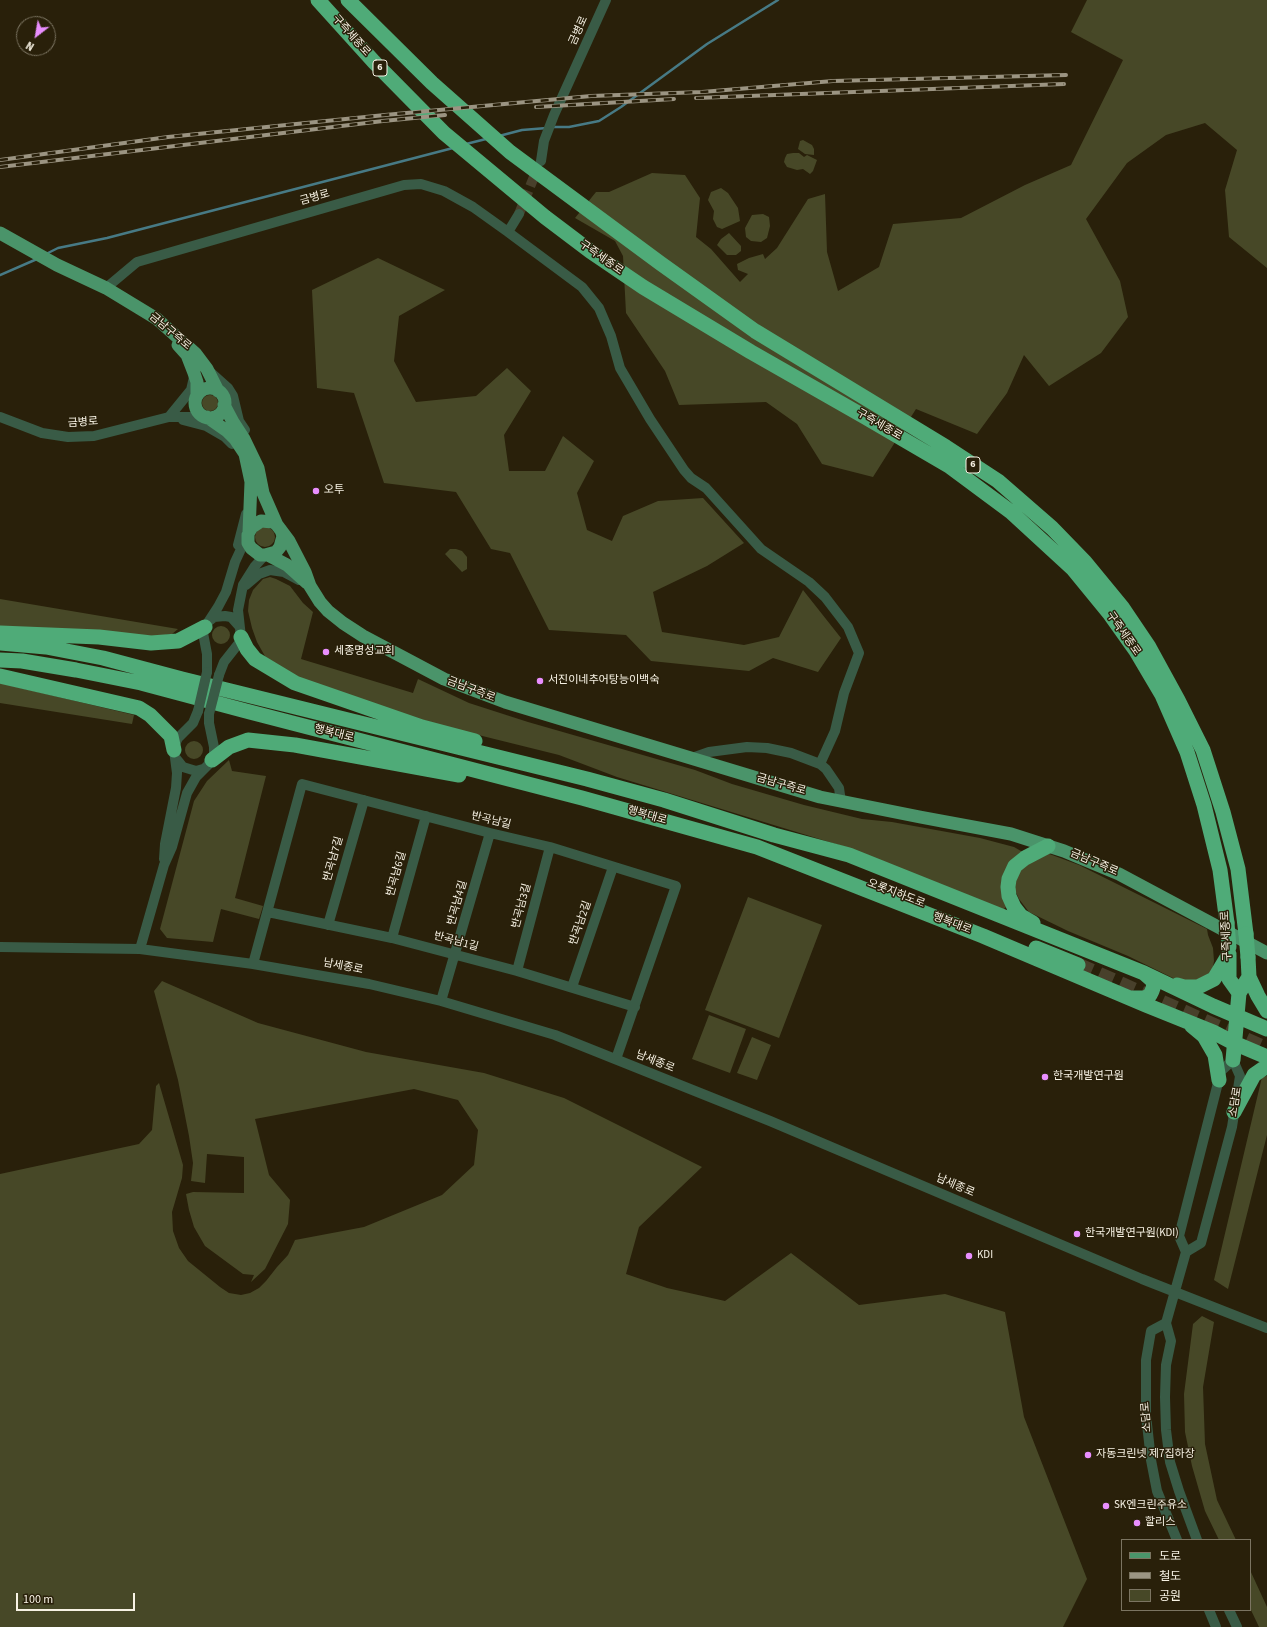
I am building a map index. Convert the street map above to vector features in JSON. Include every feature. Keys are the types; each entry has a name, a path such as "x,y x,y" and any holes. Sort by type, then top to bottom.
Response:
{"highway":[{"name":"구즉세종로","path":"318,0 374,62 444,133 544,217 590,251 643,287 751,352 949,466 1011,512 1073,569 1109,613 1136,651 1162,695 1187,752 1204,805 1220,870 1228,923 1228,979 1239,993"},
{"name":"구즉세종로","path":"348,0 432,83 510,152 755,331 946,447 998,481 1052,528 1085,562 1122,607 1149,647 1203,750 1223,812 1238,869 1246,934 1249,977"},
{"path":"0,633 98,637 151,644 178,640 207,624"},
{"path":"240,631 255,659 295,683 422,727 540,758 587,779"},
{"name":"행복대로","path":"0,643 46,647 103,658 211,687 587,779 664,800 774,835 850,855 1144,973 1213,1006 1267,1029"},
{"name":"행복대로","path":"0,660 22,661 141,683 246,712 582,798 757,847 983,936 1213,1032 1267,1057"},
{"path":"0,676 139,708 150,715 171,736 175,754"},
{"path":"208,764 229,747 248,740 295,745 468,777 512,787 582,798"},
{"name":"오롯지하도로","path":"757,847 871,884 1080,960 984,915 774,835"},
{"path":"1048,846 1030,854 1015,866 1009,879 1009,896 1014,907 1021,916 1069,943"},
{"path":"1144,973 1184,987 1198,987 1214,979 1229,950"},
{"path":"1131,998 1145,998 1152,991 1154,985 1152,980 1144,973"},
{"path":"1238,1016 1239,993 1249,977"},
{"path":"1249,977 1267,1011"},
{"name":"소담로","path":"1233,1060 1238,1016"},
{"path":"1185,1021 1204,1036 1215,1055 1219,1080"},
{"path":"1234,1112 1254,1075 1267,1066"}],"main road":[{"name":"금남구즉로","path":"0,233 57,265 106,288 157,319 195,353 200,371 196,396"},
{"name":"금남구즉로","path":"200,371 218,391"},
{"path":"208,388 218,391 222,395 224,405 220,413 216,416 205,416 196,408 196,396 203,389 208,388"},
{"name":"금남구즉로","path":"224,405 244,439 253,468 279,528 289,541 305,572 310,586 320,602 328,612 343,623 404,659 444,679 505,702 820,797 1011,834 1048,846 1092,861 1119,874 1267,953"},
{"name":"금남구즉로","path":"205,416 227,431 235,439 253,468 248,533 248,543 251,548 255,552 267,555 287,565 310,586"},
{"path":"248,533 252,527 261,521 267,520 279,528 283,536 280,547 276,552 267,555"}],"street":[{"name":"금병로","path":"540,161 544,141 554,115 606,0"},
{"name":"금병로","path":"106,288 137,262 404,184 421,184 444,191 473,207 582,287 599,308 611,336 620,368 650,419 684,470 691,478 706,488 761,549 809,582 825,597 848,627 859,653 844,693 834,731 820,764"},
{"path":"508,232 520,214"},
{"path":"169,417 191,390 200,371 217,376 228,388 232,396 239,421 248,437 253,468"},
{"path":"169,417 196,396"},
{"path":"169,417 205,416"},
{"name":"금병로","path":"0,417 42,433 68,437 94,436 169,417"},
{"path":"169,417 201,424 215,431 234,446 253,468"},
{"path":"235,562 238,542 251,496"},
{"path":"164,865 165,844 176,788 177,773 175,744 178,738 193,723 198,711 207,672 207,654 203,633 226,592 235,562 248,533"},
{"path":"140,949 164,865 172,847 187,793 196,777 208,764 214,747 209,723 209,714 219,675 224,662 239,643 240,631 238,610 242,590 255,566 267,555"},
{"path":"242,590 259,574 270,570 284,572 310,586"},
{"path":"207,624 214,617 225,616 236,621 240,631"},
{"path":"692,758 709,752 748,747 767,748 791,753 820,764 826,768 839,788 841,802"},
{"path":"175,754 183,767 196,771 208,764"},
{"name":"반곡남길","path":"253,964 255,950 268,912 302,784 490,833 550,847 676,886 616,1059"},
{"name":"반곡남7길","path":"328,925 364,800"},
{"name":"반곡남6길","path":"392,938 426,816"},
{"name":"반곡남4길","path":"441,1001 490,833"},
{"name":"반곡남3길","path":"517,971 550,847"},
{"name":"반곡남2길","path":"572,987 613,867"},
{"name":"반곡남1길","path":"268,912 392,938 455,954 572,987 635,1007"},
{"name":"남세종로","path":"0,947 140,949 253,964 369,984 441,1001 555,1035 851,1155 1174,1291 1267,1328"},
{"name":"소담로","path":"1186,1252 1202,1243 1228,1142 1240,1076 1233,1060 1221,1071 1179,1236 1186,1252 1166,1323 1171,1341 1166,1365 1165,1397 1166,1430 1170,1462 1181,1498 1197,1539"},
{"name":"소담로","path":"1166,1323 1150,1331 1146,1360 1146,1415 1151,1460 1157,1491 1177,1539"},
{"path":"1209,1611 1216,1627"},
{"path":"1229,1611 1237,1627"}],"green space":[{"path":"1087,0 1267,0 1267,268 1229,237 1225,190 1237,150 1205,123 1166,135 1127,163 1086,219 1120,281 1128,317 1101,353 1049,386 1024,355 1007,393 977,434 916,409 873,477 822,464 797,424 766,402 679,405 665,371 626,313 623,256 615,241 575,218 596,192 609,192 652,173 685,175 700,198 696,237 711,249 740,282 748,274 738,270 737,264 749,258 763,254 765,259 777,248 808,199 825,194 827,252 838,291 879,267 893,224 961,218 1025,185 1071,165 1123,60 1071,32"},
{"path":"803,140 812,145 814,155 805,154 798,149 800,141"},
{"path":"799,153 804,157 807,155 817,160 813,171 810,174 803,169 797,170 787,167 784,162 785,158 787,154"},
{"path":"721,188 728,193 738,208 740,221 722,229 717,227 713,219 714,211 708,200 711,192"},
{"path":"763,214 769,217 770,226 767,238 761,242 751,241 746,237 745,228 752,215"},
{"path":"729,233 741,246 741,251 736,255 727,255 717,245 721,239"},
{"path":"378,258 445,290 399,316 394,361 416,402 476,396 507,368 531,391 504,435 509,471 545,471 563,436 594,461 577,493 587,530 612,541 623,516 658,501 703,498 744,543 707,566 653,592 662,632 744,645 779,637 803,590 841,638 818,672 773,658 749,671 651,661 626,635 549,630 510,553 491,549 456,492 384,483 354,393 317,388 312,290"},
{"path":"210,395 216,397 218,403 216,409 210,411 204,409 202,403 204,397"},
{"path":"265,527 272,530 275,537 272,544 265,547 258,544 255,537 258,530"},
{"path":"450,549 462,551 467,557 467,569 462,572 445,554"},
{"path":"270,577 290,586 303,603 313,612 301,659 413,693 418,679 469,703 528,722 695,770 732,784 804,805 862,819 892,822 980,838 1014,847 1021,851 1021,856 1008,905 1003,910 839,845 617,777 559,755 430,723 287,674 266,658 257,642 248,611 249,600 253,590 263,579"},
{"path":"0,599 178,629 172,634 145,638 0,627"},
{"path":"221,626 227,629 230,635 227,641 221,644 215,641 212,635 215,629"},
{"path":"0,683 134,715 132,724 0,703"},
{"path":"194,741 200,744 203,750 200,756 194,759 188,756 185,750 188,744"},
{"path":"229,760 232,771 266,776 235,898 263,906 259,919 221,909 213,942 167,938 160,929 194,801 207,781"},
{"path":"1044,852 1079,865 1207,929 1213,948 1214,961 1212,972 1198,983 1177,980 1128,956 1068,931 1029,912 1019,899 1015,890 1016,881 1021,866"},
{"path":"748,897 822,925 779,1038 705,1010"},
{"path":"162,981 258,1023 366,1052 484,1073 564,1098 702,1167 639,1227 626,1274 667,1288 725,1301 791,1253 859,1305 945,1294 1005,1312 1024,1417 1087,1579 1063,1627 0,1627 0,1174 139,1144 152,1130 156,1086 159,1083 183,1165 182,1178 172,1212 173,1231 179,1248 188,1261 220,1287 229,1293 241,1295 250,1293 259,1288 266,1281 288,1255 295,1240 364,1227 442,1195 474,1165 478,1130 458,1100 414,1089 255,1119 269,1175 290,1200 288,1224 265,1269 251,1282 254,1275 243,1274 205,1246 194,1227 186,1194 193,1192 244,1193 244,1157 207,1154 205,1183 191,1181 193,1163 189,1136 178,1080 154,991"},
{"path":"709,1015 746,1029 730,1073 692,1059"},
{"path":"752,1037 771,1045 757,1080 737,1073"},
{"path":"1267,1076 1267,1135 1228,1289 1214,1280 1262,1077"},
{"path":"1202,1316 1214,1322 1203,1387 1205,1444 1217,1500 1236,1539 1219,1539 1205,1511 1192,1466 1185,1432 1184,1394 1193,1324"},
{"path":"1251,1572 1267,1607 1267,1627 1259,1627 1251,1610"}],"waterway":[{"path":"552,127 569,127 599,121 621,107 707,44 778,0"},
{"path":"499,136 522,130 547,128"},
{"path":"466,144 486,139"},
{"path":"46,254 58,248 107,238 453,148"},
{"path":"0,275 37,259"}],"tunnel":[{"path":"519,214 538,167"},
{"path":"1078,965 1267,1049"}],"railway":[{"path":"0,160 168,137 591,96 702,92 833,81 1066,75"},
{"path":"696,98 1064,84"},
{"path":"536,107 674,99"},
{"path":"0,167 383,121 445,115"}],"place":[{"name":"오투","path":"316,491"},
{"name":"세종명성교회","path":"326,652"},
{"name":"서진이네추어탕능이백숙","path":"540,681"},
{"name":"한국개발연구원","path":"1045,1077"},
{"name":"한국개발연구원(KDI)","path":"1077,1234"},
{"name":"KDI","path":"969,1256"},
{"name":"자동크린넷 제7집하장","path":"1088,1455"},
{"name":"SK엔크린주유소","path":"1106,1506"},
{"name":"할리스","path":"1137,1523"}]}
